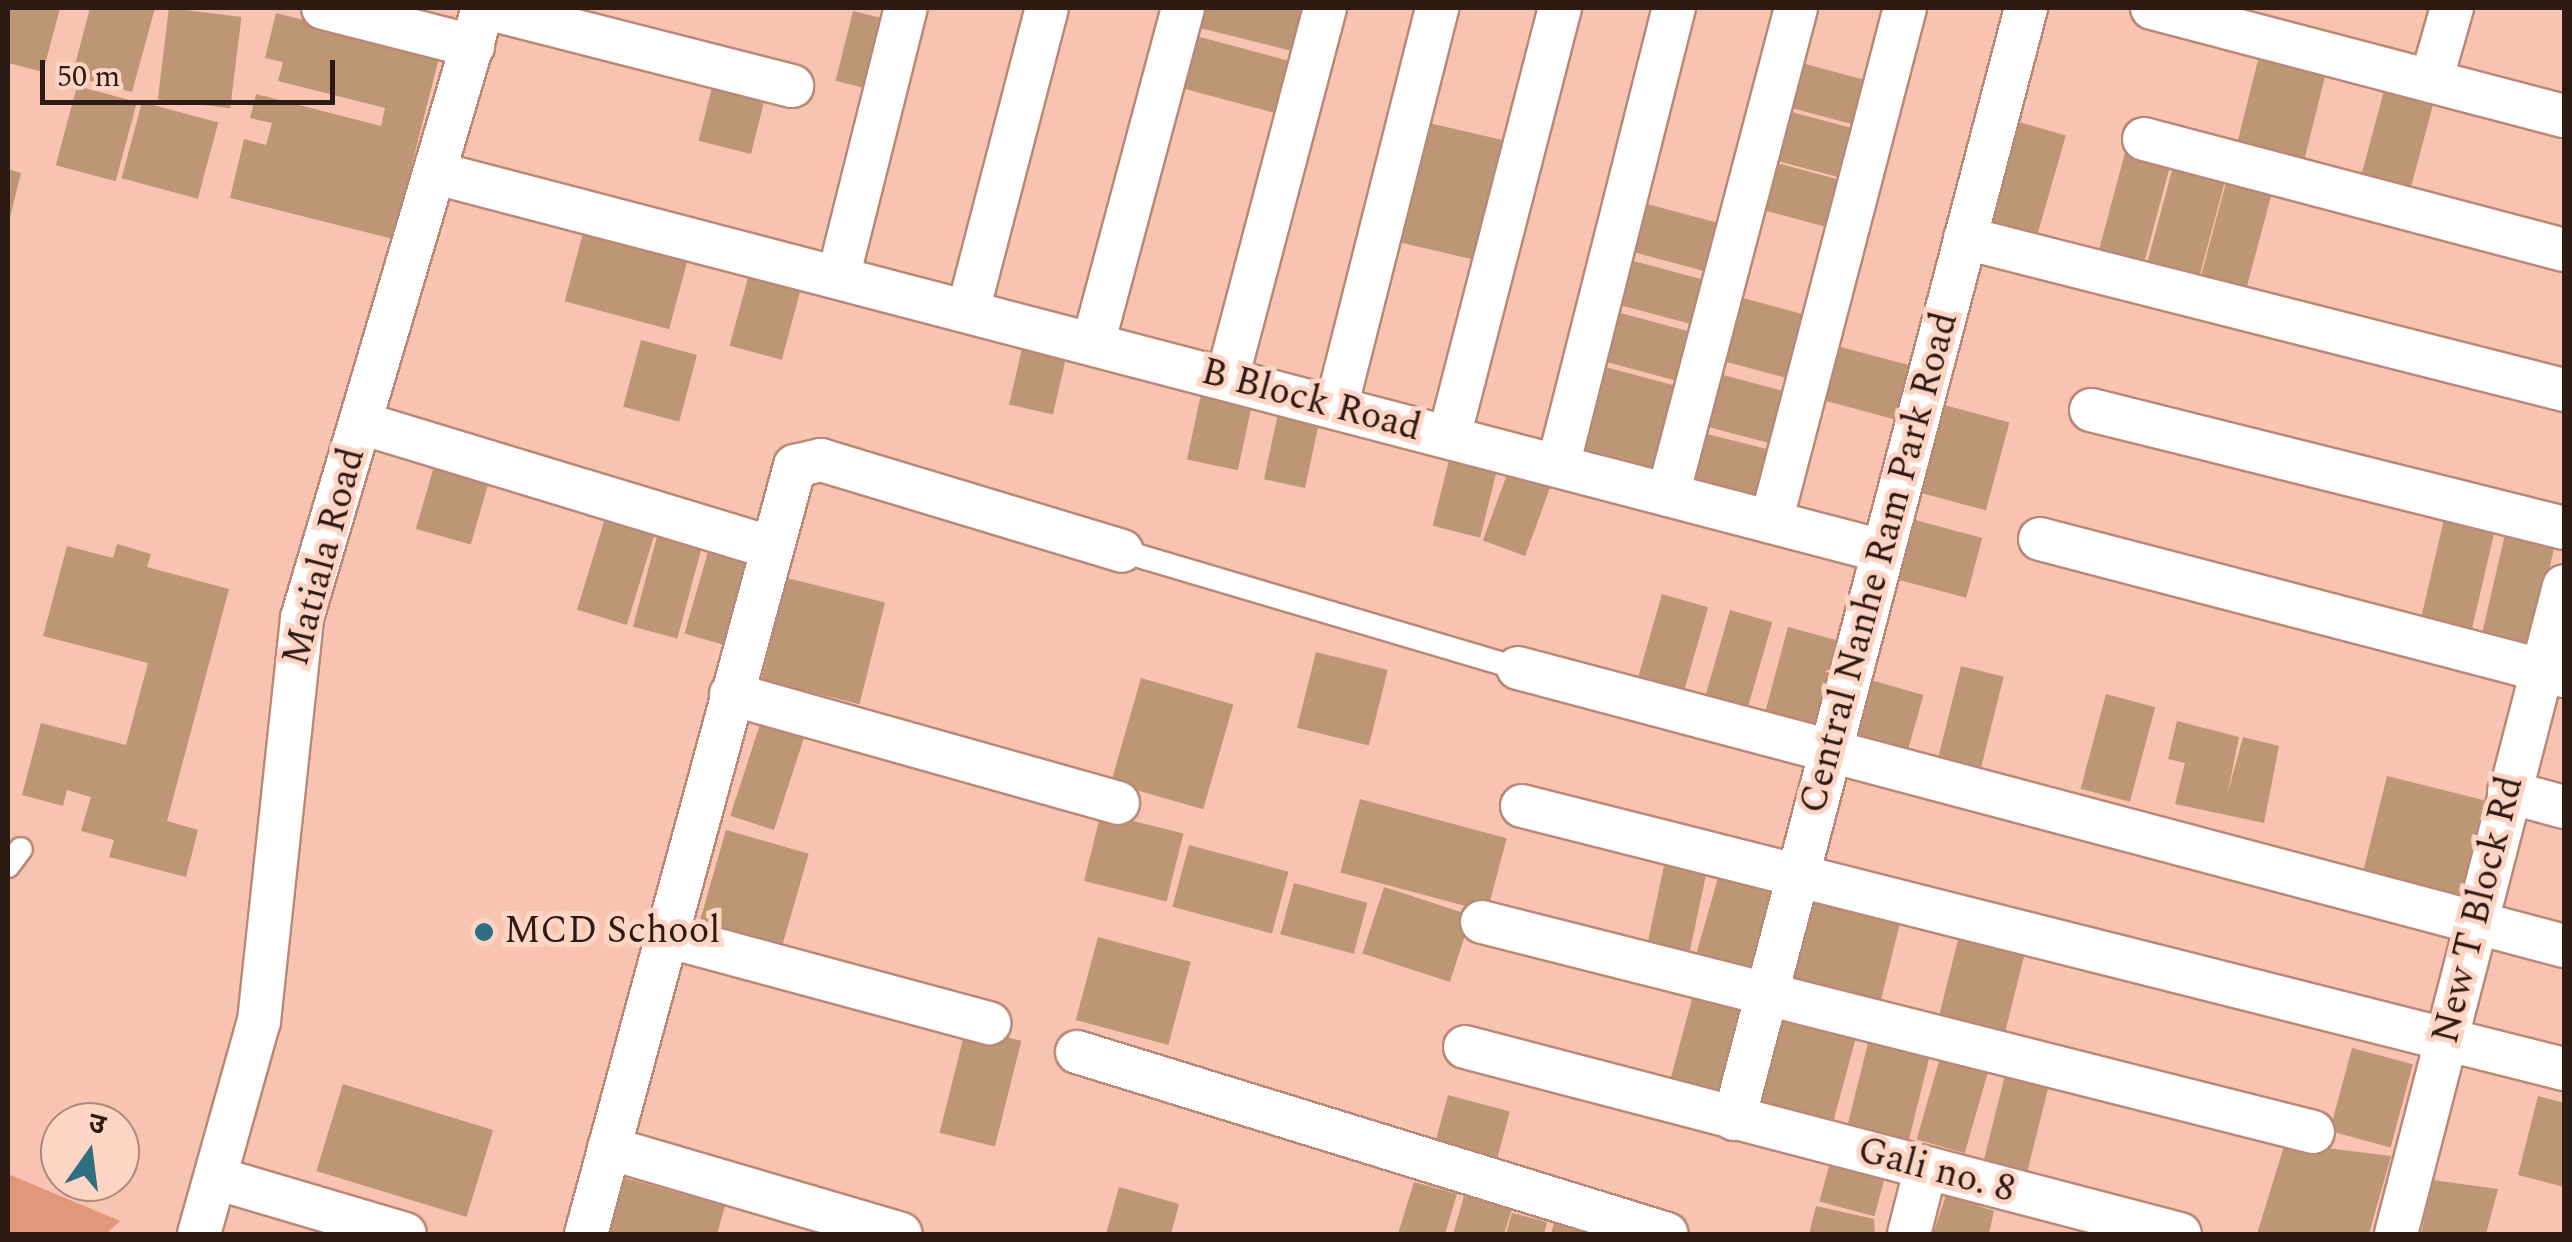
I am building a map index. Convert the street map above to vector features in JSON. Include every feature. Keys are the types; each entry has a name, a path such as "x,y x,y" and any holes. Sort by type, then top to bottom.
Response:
{"street":[{"path":"323,8 481,20 792,86"},
{"path":"839,274 906,8"},
{"path":"968,311 1047,8"},
{"path":"1093,344 1183,8"},
{"path":"1227,379 1325,8"},
{"path":"1336,408 1437,8"},
{"path":"1450,437 1560,8"},
{"path":"1558,466 1674,8"},
{"path":"1668,495 1796,8"},
{"path":"1770,522 1905,8"},
{"name":"Central Nanhe Ram Park Road","path":"1734,1118 2026,8"},
{"path":"2152,8 2294,26 2431,81 2564,116"},
{"path":"2431,81 2452,8"},
{"name":"Matiala Road","path":"199,1234 259,1021 279,888 294,655 481,20"},
{"path":"2144,139 2564,250"},
{"name":"B Block Road","path":"436,173 740,246 968,311 1882,551"},
{"path":"1965,238 2564,390"},
{"path":"2091,410 2564,528"},
{"path":"361,422 770,546"},
{"path":"586,1234 783,487 809,460 1122,550"},
{"path":"2040,539 2553,673"},
{"name":"New T Block Rd","path":"2396,1234 2509,792 2553,673 2564,586"},
{"path":"1518,668 2564,946"},
{"path":"730,694 1118,803"},
{"path":"2509,792 2564,807"},
{"path":"1522,806 1799,871 2564,1069"},
{"path":"1482,922 1765,997 2313,1132"},
{"path":"666,936 989,1023"},
{"name":"Gali no. 8","path":"1465,1047 1926,1168 2137,1230 2180,1234"},
{"path":"1077,1052 1667,1234"},
{"path":"609,1148 901,1234"},
{"path":"1909,1234 1926,1168"},
{"path":"216,1178 405,1234"}],"lane":[{"path":"1122,550 1518,668"}],"shaded area":[{"path":"8,1174 40,1187 40,1202 75,1202 120,1221 106,1234 8,1234"}],"building":[{"path":"8,8 60,8 43,72 8,63"},
{"path":"90,8 155,8 132,92 72,76"},
{"path":"169,8 241,17 230,108 158,99"},
{"path":"1201,8 1311,8 1300,53 1196,27"},
{"path":"853,11 892,21 874,91 836,81"},
{"path":"276,13 440,54 393,239 230,198 244,139 266,145 272,123 250,118 256,94 381,126 385,108 278,81 283,62 265,58"},
{"path":"1189,34 1303,65 1289,117 1175,86"},
{"path":"2261,48 2328,65 2300,176 2233,160"},
{"path":"1798,62 1881,84 1869,129 1786,106"},
{"path":"716,71 768,84 751,154 699,141"},
{"path":"77,86 137,102 116,181 56,165"},
{"path":"2385,87 2434,100 2407,204 2357,190"},
{"path":"142,102 218,122 198,199 122,178"},
{"path":"1788,111 1868,132 1855,182 1775,160"},
{"path":"2012,120 2066,135 2036,239 1982,224"},
{"path":"1429,123 1518,143 1490,263 1401,243"},
{"path":"2126,149 2171,161 2144,262 2099,249"},
{"path":"2175,159 2227,173 2198,283 2145,269"},
{"path":"1773,162 1851,183 1839,230 1760,209"},
{"path":"8,169 21,173 9,221 8,221"},
{"path":"2227,179 2272,191 2245,293 2200,280"},
{"path":"1636,201 1729,226 1716,274 1623,249"},
{"path":"586,222 690,250 669,329 565,301"},
{"path":"754,255 806,269 782,360 730,346"},
{"path":"1626,259 1714,283 1702,327 1614,303"},
{"path":"1739,297 1821,319 1804,383 1722,361"},
{"path":"1613,311 1697,334 1684,383 1600,360"},
{"path":"641,340 697,355 679,422 623,407"},
{"path":"1826,343 1918,368 1903,422 1812,397"},
{"path":"1023,344 1067,354 1053,415 1009,404"},
{"path":"1598,365 1681,387 1657,477 1574,455"},
{"path":"1716,373 1795,394 1781,446 1702,425"},
{"path":"1202,389 1253,400 1238,470 1187,459"},
{"path":"1937,403 2009,422 1986,510 1913,491"},
{"path":"1280,404 1321,413 1305,488 1264,479"},
{"path":"1699,432 1781,453 1769,504 1686,483"},
{"path":"438,452 493,468 471,545 416,529"},
{"path":"1514,455 1556,470 1525,556 1483,541"},
{"path":"1450,456 1498,468 1480,538 1433,526"},
{"path":"606,515 656,530 627,625 577,610"},
{"path":"1904,517 1982,538 1966,598 1888,577"},
{"path":"2444,519 2495,531 2471,632 2421,620"},
{"path":"658,533 702,545 677,639 633,627"},
{"path":"2505,534 2555,545 2530,653 2480,641"},
{"path":"117,544 151,554 147,567 229,589 167,821 198,830 186,877 109,857 114,840 81,831 91,797 67,790 63,806 22,795 41,723 126,745 148,663 43,636 67,546 113,558"},
{"path":"709,548 762,563 737,649 684,634"},
{"path":"787,578 885,602 860,704 762,680"},
{"path":"1662,594 1708,607 1682,698 1636,684"},
{"path":"1730,610 1772,622 1745,718 1702,706"},
{"path":"1788,627 1840,641 1814,739 1762,725"},
{"path":"1316,652 1388,670 1369,746 1297,728"},
{"path":"1961,666 2004,677 1981,767 1939,756"},
{"path":"1141,678 1233,704 1203,809 1111,783"},
{"path":"1864,678 1924,695 1905,759 1846,742"},
{"path":"2106,694 2155,707 2130,802 2081,789"},
{"path":"763,715 807,729 774,830 730,816"},
{"path":"2177,721 2239,737 2227,796 2243,737 2279,746 2264,823 2175,804 2185,763 2168,759"},
{"path":"2387,776 2484,800 2457,909 2360,885"},
{"path":"1360,799 1507,838 1487,912 1340,872"},
{"path":"1101,813 1183,834 1167,901 1084,881"},
{"path":"726,830 809,854 779,957 697,933"},
{"path":"1189,845 1288,872 1272,933 1172,907"},
{"path":"1665,861 1707,870 1686,971 1644,962"},
{"path":"1718,878 1780,896 1753,991 1691,973"},
{"path":"1294,883 1367,903 1354,954 1280,934"},
{"path":"1384,887 1471,915 1450,982 1362,954"},
{"path":"1814,892 1902,914 1879,1008 1791,986"},
{"path":"1959,936 2025,952 2004,1038 1938,1021"},
{"path":"1098,937 1191,962 1168,1045 1076,1020"},
{"path":"1696,984 1752,999 1726,1097 1670,1082"},
{"path":"1775,1007 1858,1029 1833,1123 1750,1101"},
{"path":"966,1027 1021,1041 995,1147 940,1133"},
{"path":"1871,1031 1932,1046 1908,1143 1847,1128"},
{"path":"2352,1048 2413,1064 2391,1147 2330,1131"},
{"path":"1942,1051 1990,1065 1965,1153 1917,1139"},
{"path":"2006,1071 2050,1082 2027,1172 1984,1161"},
{"path":"343,1084 493,1130 467,1217 316,1171"},
{"path":"1448,1095 1510,1112 1494,1172 1432,1156"},
{"path":"2538,1096 2564,1103 2564,1187 2518,1175"},
{"path":"2285,1143 2391,1156 2369,1234 2257,1234"},
{"path":"1830,1162 1885,1177 1874,1216 1819,1202"},
{"path":"618,1176 725,1206 717,1234 601,1234"},
{"path":"2433,1180 2498,1189 2486,1234 2421,1234"},
{"path":"1414,1182 1457,1194 1445,1234 1398,1234"},
{"path":"1119,1187 1179,1204 1171,1234 1106,1234"},
{"path":"1946,1195 1994,1211 1989,1234 1933,1234"},
{"path":"1464,1196 1512,1209 1504,1234 1453,1234"},
{"path":"1816,1206 1874,1219 1875,1234 1809,1234"},
{"path":"1512,1213 1547,1222 1544,1234 1506,1234"},
{"path":"1555,1219 1597,1229 1596,1234 1551,1234"}],"place":[{"name":"MCD School","path":"484,932"}]}
